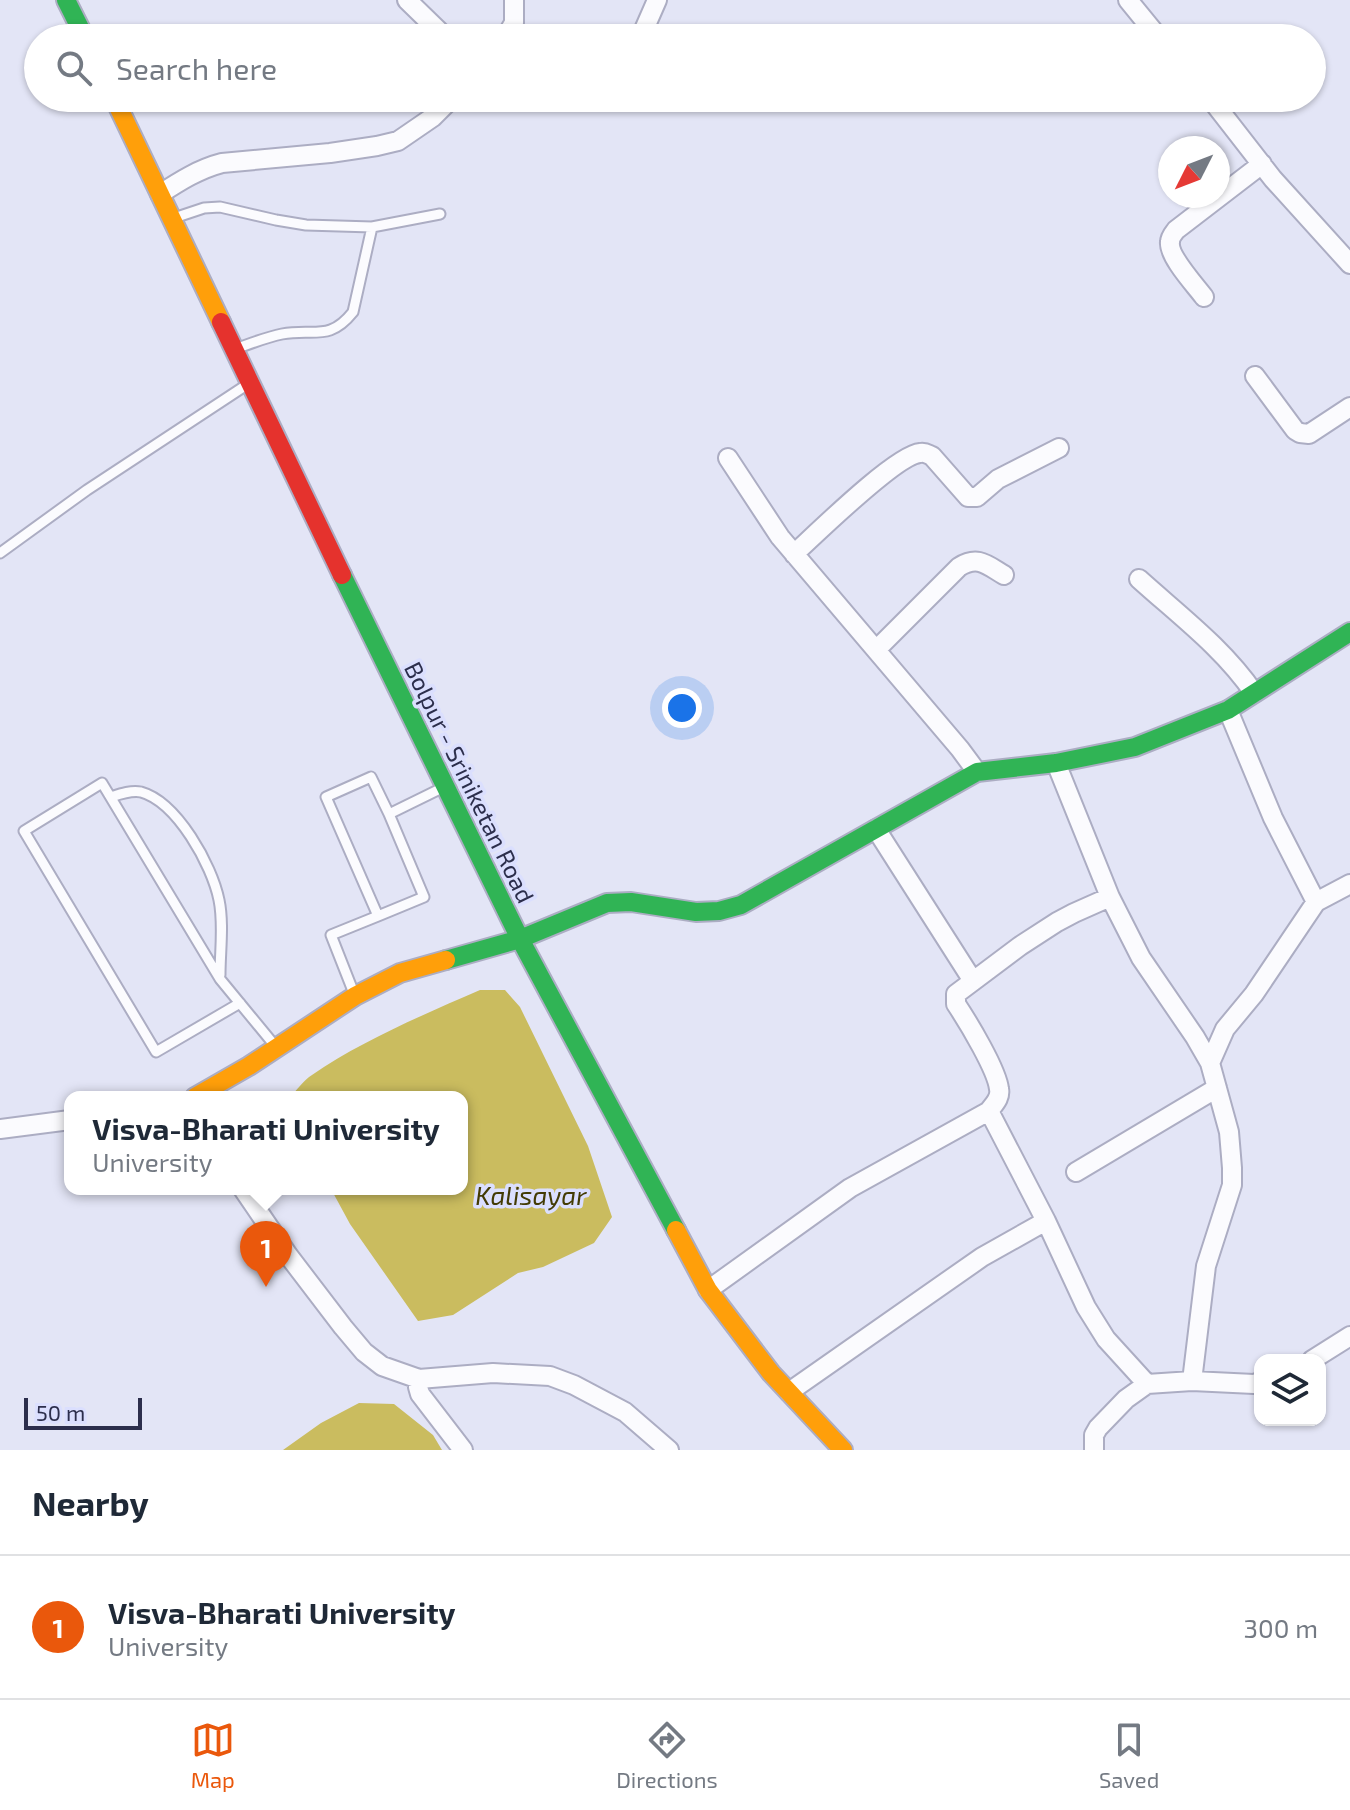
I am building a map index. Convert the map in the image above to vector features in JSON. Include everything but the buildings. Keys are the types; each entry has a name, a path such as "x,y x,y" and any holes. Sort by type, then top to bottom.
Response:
{"main road":[{"path":"66,0 78,24"},
{"name":"Bolpur - Sriniketan Road","path":"121,112 520,939 708,1290 771,1373 843,1450"},
{"path":"205,1091 355,996 400,973 520,939 607,903 631,902 696,912 719,911 741,905 977,772 1056,763 1135,747 1228,710 1350,632"}],"street":[{"path":"407,0 432,24"},
{"path":"513,24 514,0"},
{"path":"646,24 657,0"},
{"path":"1128,0 1148,24"},
{"path":"160,194 207,167 222,163 330,153 398,141 438,112"},
{"path":"1221,112 1291,200 1350,264"},
{"path":"1204,297 1173,256 1169,243 1171,236 1262,164"},
{"path":"1255,376 1300,433 1309,434 1350,407"},
{"path":"794,554 884,474 917,453 932,456 972,499 998,479 1059,448"},
{"path":"728,458 774,529 977,772"},
{"path":"876,650 968,561 984,563 1004,575"},
{"path":"1139,579 1205,636 1238,670 1254,693"},
{"path":"1228,710 1273,818 1316,902"},
{"path":"1056,763 1110,897 1141,958 1210,1063 1229,1132 1232,1185 1206,1266 1192,1381"},
{"path":"876,829 973,981"},
{"path":"1210,1063 1225,1029 1254,994 1316,902 1350,884"},
{"path":"708,1290 850,1188 989,1111 999,1098 999,1088 955,1001 956,994 1057,922 1110,897"},
{"path":"1076,1172 1217,1088"},
{"path":"989,1111 1086,1307 1106,1339 1147,1384"},
{"path":"0,1129 64,1121"},
{"path":"247,1195 288,1255 364,1352 382,1366 419,1379 493,1373 550,1376 625,1412 669,1450"},
{"path":"789,1392 982,1257 1046,1221"},
{"path":"1322,1354 1350,1336"},
{"path":"419,1379 420,1394 463,1450"},
{"path":"1094,1450 1094,1435 1098,1428 1126,1399 1147,1384 1192,1381 1254,1384"}],"lane":[{"path":"172,219 204,208 220,207 306,225 372,227 440,214"},
{"path":"234,349 284,334 331,331 346,321 353,312 372,227"},
{"path":"0,553 87,490 250,383"},
{"path":"355,996 331,935 378,916 424,897 371,777 326,797 378,916"},
{"path":"240,1003 156,1052 24,831 102,783 220,979 240,1003 276,1047"},
{"path":"389,814 445,786"},
{"path":"111,797 133,791 144,793 163,804 185,827 205,860 219,900 220,979"}],"water":[{"name":"Kalisayar","path":"480,990 505,990 520,1007 588,1146 612,1217 594,1243 543,1267 518,1273 453,1315 418,1321 350,1224 334,1195 468,1195 468,1091 296,1091 309,1077 331,1063 394,1029"},
{"path":"359,1403 394,1404 433,1435 442,1450 283,1450 321,1423"}],"traffic: fast":[{"path":"66,0 78,24"},
{"path":"342,575 520,939 676,1230"},
{"path":"446,960 520,939 607,903 631,902 696,912 719,911 741,905 977,772 1056,763 1135,747 1228,710 1350,632"}],"traffic: slow":[{"path":"121,112 221,322"},
{"path":"205,1091 355,996 400,973 446,960"},
{"path":"676,1230 708,1290 771,1373 843,1450"}],"traffic: jam":[{"path":"221,322 342,575"}],"place":[{"name":"Visva-Bharati University","path":"266,1287"}]}
